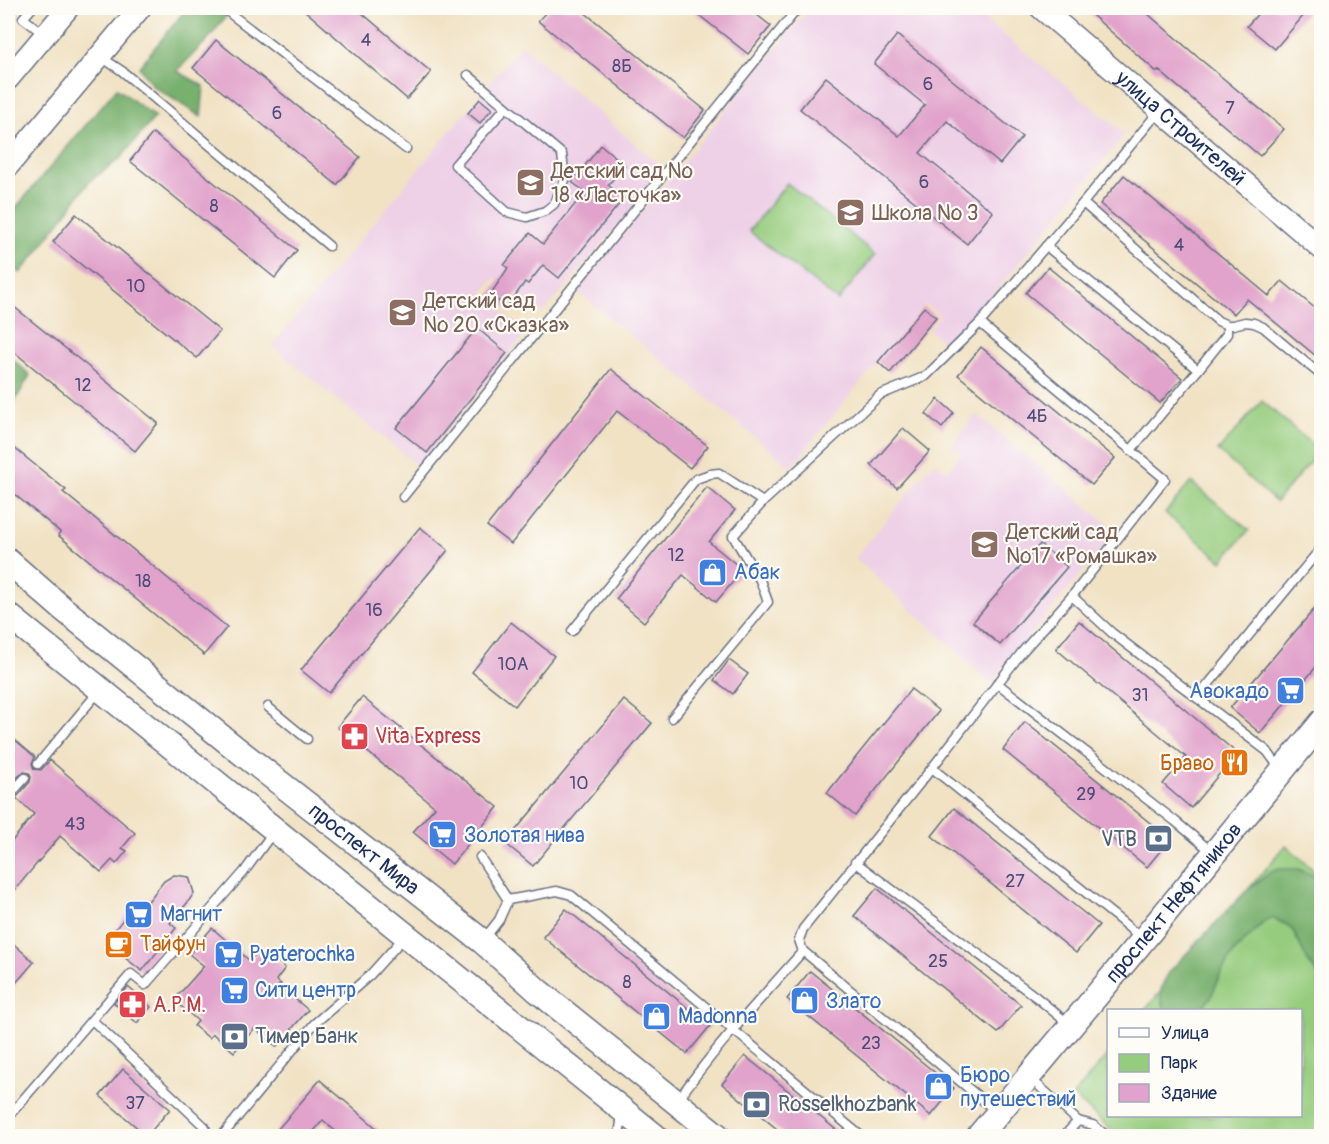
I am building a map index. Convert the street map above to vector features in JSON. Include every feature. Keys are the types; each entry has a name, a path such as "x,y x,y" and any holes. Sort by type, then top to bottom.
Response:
{"main road":[{"name":"проспект Мира","path":"8,561 62,608 234,747 482,941 538,991 718,1137"},
{"path":"38,639 42,622 54,610 62,608"},
{"name":"проспект Мира","path":"8,615 655,1137"},
{"name":"проспект Нефтяников","path":"979,1137 1322,722"},
{"path":"512,1021 523,1017 531,1010 538,991"}],"street":[{"path":"8,79 68,8"},
{"path":"8,166 140,8"},
{"name":"улица Строителей","path":"1041,8 1320,245"}],"lane":[{"path":"32,8 23,18 45,35"},
{"path":"223,8 405,148"},
{"path":"403,497 798,8"},
{"path":"99,56 122,71 329,246"},
{"path":"468,75 562,154 565,180 554,204 545,211 527,217 507,212 455,165 506,107"},
{"path":"672,718 768,602 760,580 733,536 763,502 879,394 926,376 980,323 1160,110"},
{"path":"1083,203 1218,321 1227,325 1245,322 1263,327 1322,376"},
{"path":"1046,246 1198,370"},
{"path":"980,323 1165,479 1072,596 1022,652 855,862 803,929 800,940 803,951 999,1114"},
{"path":"1131,450 1227,334 1227,325"},
{"path":"572,630 696,479 719,473 763,502"},
{"path":"1197,698 1322,547"},
{"path":"1072,596 1112,633 1267,751 1281,770"},
{"path":"997,683 1214,854"},
{"path":"38,764 100,689"},
{"path":"268,707 307,739"},
{"path":"932,768 1143,940"},
{"path":"8,798 26,778"},
{"path":"8,1117 131,974 145,985 244,872 275,830"},
{"path":"480,857 508,900"},
{"path":"855,862 1036,997 1072,1027"},
{"path":"508,900 558,891 571,895 861,1137"},
{"path":"482,941 499,920 508,900"},
{"path":"222,1137 314,1024 370,975 406,936"},
{"path":"676,1103 733,1030 803,951"},
{"path":"92,1020 206,1127 207,1137"},
{"path":"1029,1077 1078,1121 1094,1125 1107,1137"},
{"path":"619,1137 623,1110"},
{"path":"1064,1137 1078,1121"}],"shaded area":[{"name":"Школа № 3","path":"810,8 971,8 1125,134 950,347 929,330 940,316 925,304 791,467 577,291"},
{"path":"521,45 665,170 543,313 495,278 481,294 527,332 418,466 272,346"},
{"name":"Детский сад №17 «Ромашка»","path":"976,414 1116,531 991,683 855,558 934,462 947,471 961,454 952,446"}],"green space":[{"path":"187,8 215,8 226,16 210,37 177,71 204,86 201,117 153,86 139,67"},
{"path":"117,88 155,117 120,159 89,182 20,273 8,261 8,217"},
{"path":"787,183 875,254 838,301 749,231"},
{"path":"8,355 30,375 11,408 8,406"},
{"path":"1262,401 1320,451 1276,502 1218,451"},
{"path":"1191,482 1249,530 1222,561 1165,513"},
{"path":"1286,845 1321,877 1321,1136 1118,1136 1073,1096 1107,1055 1107,1117 1302,1117 1302,1009 1146,1009"},
{"path":"1298,869 1321,879 1321,982 1293,931 1287,925 1272,918 1265,921 1235,951 1221,973 1211,997 1201,1009 1165,1009 1161,990 1170,971 1245,892 1272,871"}],"building":[{"path":"302,8 356,8 431,72 407,99"},
{"path":"550,8 579,8 705,110 683,138 538,21"},
{"path":"690,8 748,8 771,26 748,54"},
{"path":"1084,8 1141,8 1284,129 1260,156 1158,70 1157,72"},
{"path":"1263,8 1310,8 1275,49 1247,26"},
{"path":"897,35 1022,137 1000,164 947,121 920,153 993,212 967,244 800,109 826,77 899,136 925,105 874,64"},
{"path":"216,40 360,157 337,185 193,68"},
{"path":"480,99 492,109 480,123 468,113"},
{"path":"153,133 297,250 275,278 130,161"},
{"path":"601,145 625,165 608,185 624,198 559,278 543,265 528,284 525,282 507,307 490,295 508,268 504,265 530,233 543,244 585,192 572,182"},
{"path":"1124,175 1269,296 1282,281 1322,314 1322,361 1247,299 1234,314 1100,204"},
{"path":"76,214 220,331 197,358 53,242"},
{"path":"1048,267 1182,378 1160,403 1026,293"},
{"path":"13,306 158,423 135,451 8,347 8,313"},
{"path":"924,307 936,317 890,373 878,362"},
{"path":"477,328 507,353 427,453 396,428"},
{"path":"981,347 1115,458 1092,485 958,375"},
{"path":"611,369 708,446 690,468 617,411 511,544 487,526"},
{"path":"938,399 954,413 942,428 926,414"},
{"path":"903,428 930,451 897,488 871,465"},
{"path":"8,443 66,490 63,492 227,627 204,655 58,535 60,532 8,489"},
{"path":"707,487 735,510 709,542 743,570 716,602 683,575 644,622 616,599"},
{"path":"420,527 448,550 329,693 301,670"},
{"path":"1040,544 1067,567 1000,645 973,622"},
{"path":"1322,600 1322,660 1260,733 1230,708"},
{"path":"1079,621 1244,759 1232,773 1225,767 1191,808 1163,784 1186,757 1056,649"},
{"path":"511,622 554,656 515,706 472,672"},
{"path":"729,660 748,674 733,694 714,680"},
{"path":"911,689 939,711 855,816 827,793"},
{"path":"362,697 498,807 452,864 413,832 435,807 337,727"},
{"path":"624,700 652,723 533,866 505,843"},
{"path":"1025,722 1170,839 1147,867 1003,750"},
{"path":"8,734 35,757 32,763 34,769 41,770 50,760 135,833 122,848 127,851 116,864 112,860 101,872 60,836 8,898 8,846 34,814 16,798 30,782 31,777 29,773 24,772 16,778 8,771"},
{"path":"954,808 1099,925 1076,953 932,836"},
{"path":"174,875 189,877 194,893 170,923 176,928 142,971 105,942 139,899 146,904 164,881"},
{"path":"877,888 1021,1005 998,1033 854,916"},
{"path":"566,909 710,1026 687,1054 543,937"},
{"name":"Сити центр","path":"212,928 250,961 258,951 270,961 273,958 285,968 276,980 308,1010 276,1047 255,1028 234,1052 213,1034 209,1038 194,1026 198,1021 174,1000 204,966 189,954"},
{"path":"8,939 34,962 8,992"},
{"path":"810,971 954,1088 931,1116 787,999"},
{"name":"А.Р.М.","path":"128,987 151,1007 137,1023 114,1003"},
{"path":"745,1056 845,1137 787,1137 722,1084"},
{"path":"123,1069 170,1109 147,1136 100,1096"},
{"path":"320,1080 387,1137 342,1137 323,1120 309,1137 271,1137"}],"place":[{"name":"Детский сад № 18 «Ласточка»","path":"530,183"},
{"name":"Школа № 3","path":"851,213"},
{"name":"Детский сад № 20 «Сказка»","path":"402,313"},
{"name":"Детский сад №17 «Ромашка»","path":"985,544"},
{"name":"Абак","path":"713,572"},
{"name":"Авокадо","path":"1290,691"},
{"name":"Vita Express","path":"354,736"},
{"name":"Браво","path":"1235,763"},
{"name":"Золотая нива","path":"443,835"},
{"name":"VTB","path":"1158,839"},
{"name":"Магнит","path":"139,914"},
{"name":"Тайфун","path":"119,944"},
{"name":"Pyaterochka","path":"228,954"},
{"name":"Сити центр","path":"234,990"},
{"name":"Злато","path":"805,1001"},
{"name":"А.Р.М.","path":"132,1005"},
{"name":"Madonna","path":"657,1016"},
{"name":"Тимер Банк","path":"234,1036"},
{"name":"Бюро путешествий","path":"939,1087"},
{"name":"Rosselkhozbank","path":"757,1104"}]}
